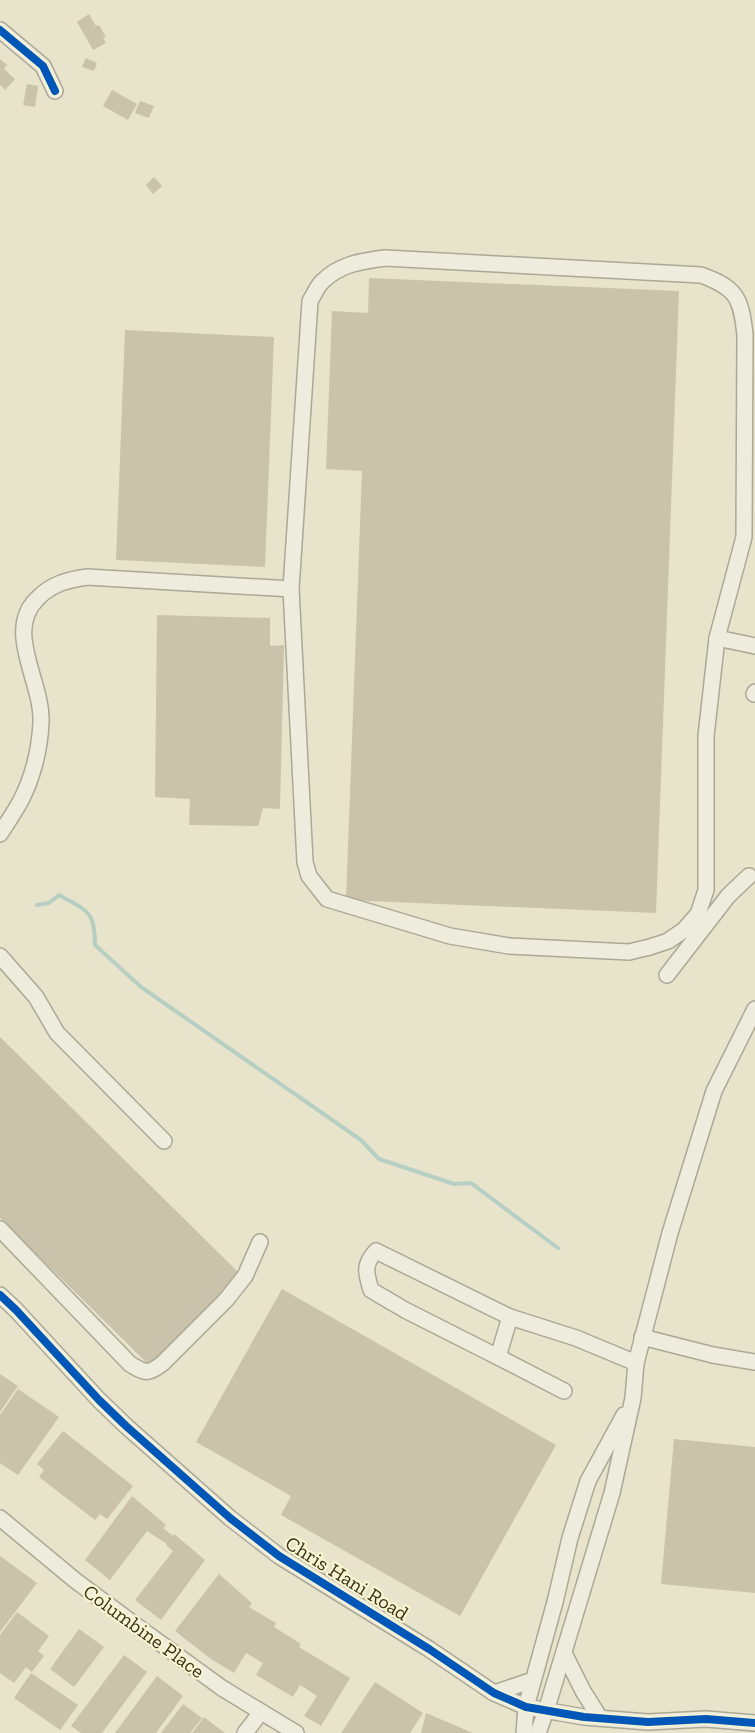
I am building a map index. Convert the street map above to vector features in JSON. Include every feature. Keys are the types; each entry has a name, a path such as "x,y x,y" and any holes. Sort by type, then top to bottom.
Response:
{"street":[{"path":"0,30 43,66 55,91"},
{"path":"385,258 701,275 721,283 736,296 743,314 745,335 744,537 717,638 706,736 706,890 698,914 684,930 668,941 629,952 509,946 450,936 326,899 308,876 304,862 291,589 310,301 322,282 336,270 356,262 385,258"},
{"path":"0,834 21,801 38,755 42,720 24,639 24,618 30,605 44,591 63,581 88,577 291,589"},
{"path":"717,638 755,646"},
{"path":"667,975 728,896 748,876"},
{"path":"0,956 36,997 57,1033 164,1141"},
{"path":"538,1733 612,1493 632,1398 636,1362 670,1233 714,1091 755,1009"},
{"path":"0,1229 130,1364 143,1372 153,1371 163,1363 226,1300 245,1276 260,1242"},
{"path":"564,1391 405,1310 371,1290 366,1268 370,1258 376,1251 510,1317 576,1338 636,1362"},
{"name":"Chris Hani Road","path":"0,1295 99,1400 230,1518 279,1556 429,1649 494,1693 526,1707 546,1712 648,1722 706,1719 755,1723"},
{"path":"498,1357 510,1317"},
{"path":"642,1337 713,1356 755,1362"},
{"path":"524,1733 526,1707 555,1602 570,1538 588,1480 632,1398"},
{"name":"Columbine Place","path":"1,1522 76,1581 222,1688 296,1733"},
{"path":"564,1653 583,1691 600,1718"},
{"path":"494,1693 533,1680"},
{"path":"245,1733 261,1712"}],"building":[{"path":"89,14 96,26 99,25 106,37 103,38 106,43 93,50 77,22"},
{"path":"86,58 97,63 94,71 82,67"},
{"path":"0,59 7,65 4,69 15,79 5,90 0,85"},
{"path":"27,84 38,86 35,107 23,105"},
{"path":"112,90 137,104 128,120 103,106"},
{"path":"140,101 154,106 149,118 135,113"},
{"path":"154,177 162,186 153,194 146,185"},
{"path":"369,278 679,291 656,913 346,900 362,471 326,469 332,311 368,313"},
{"path":"125,330 274,337 265,567 116,560"},
{"path":"157,615 270,618 270,646 284,645 280,809 263,808 258,826 189,825 190,799 155,797"},
{"path":"0,1037 240,1274 150,1366 0,1218"},
{"path":"282,1289 556,1445 460,1616 281,1515 291,1496 196,1442"},
{"path":"0,1374 18,1386 0,1412"},
{"path":"18,1389 59,1417 18,1475 0,1463 0,1415"},
{"path":"63,1431 133,1486 107,1519 100,1514 95,1520 39,1477 44,1470 37,1464"},
{"path":"674,1439 755,1447 755,1593 661,1584"},
{"path":"132,1496 166,1525 163,1528 173,1536 174,1534 205,1560 161,1620 135,1600 173,1551 167,1544 147,1531 110,1580 85,1560"},
{"path":"0,1556 37,1583 0,1632"},
{"path":"219,1574 252,1603 249,1607 276,1623 274,1627 301,1644 299,1647 350,1678 321,1726 304,1716 317,1696 300,1685 293,1697 256,1675 263,1663 246,1653 234,1673 211,1659 175,1631"},
{"path":"17,1612 49,1636 38,1651 44,1656 32,1672 26,1667 14,1683 0,1673 0,1635"},
{"path":"79,1629 104,1647 74,1687 50,1669"},
{"path":"124,1655 147,1672 102,1733 81,1733 71,1726"},
{"path":"31,1673 78,1705 60,1730 14,1698"},
{"path":"157,1676 183,1696 156,1733 115,1733"},
{"path":"375,1682 423,1713 410,1733 341,1733"},
{"path":"183,1704 202,1718 190,1733 161,1733"},
{"path":"426,1713 473,1733 421,1733"},
{"path":"204,1717 225,1733 192,1733"}],"waterway":[{"path":"37,905 49,903 59,895 83,909 91,918 95,933 95,945 141,987 361,1140 379,1159 454,1184 471,1183 558,1248"}],"cycle path":[{"path":"0,30 43,66 55,91"},
{"path":"0,1295 99,1400 230,1518 279,1556 429,1649 494,1693 526,1707 584,1717 648,1722 706,1719 755,1723"}]}
